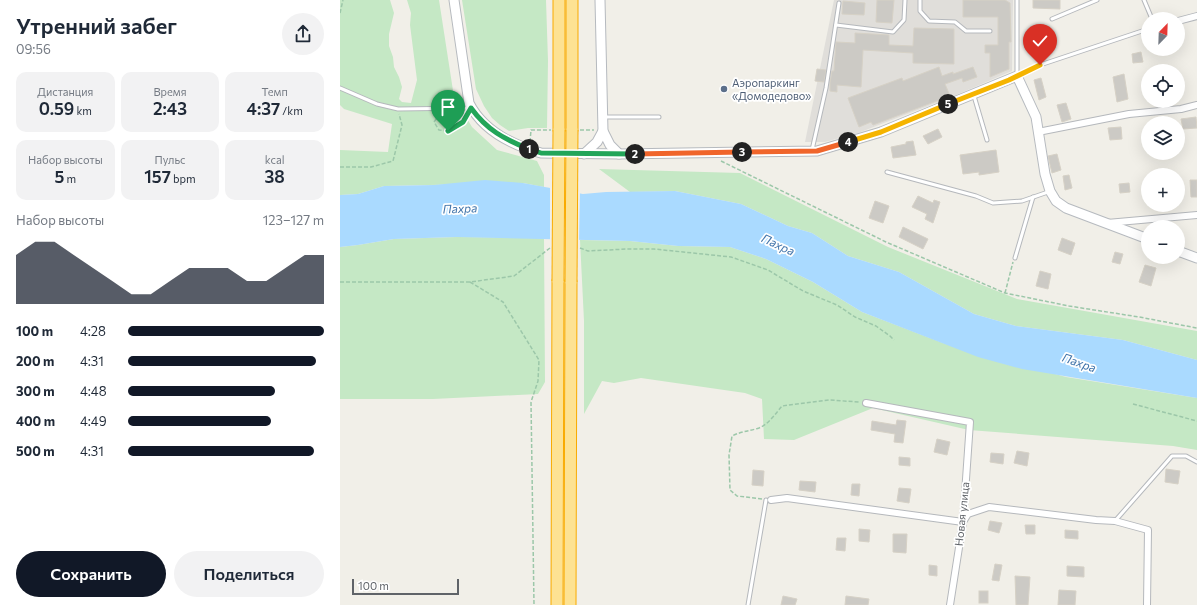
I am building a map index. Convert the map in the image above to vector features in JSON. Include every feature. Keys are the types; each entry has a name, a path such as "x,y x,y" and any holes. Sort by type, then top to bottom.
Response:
{"highway":[{"path":"557,605 559,0"},
{"path":"570,605 572,0"}],"street":[{"path":"454,0 471,108 481,122 494,132 512,143 530,150 541,153 584,154 817,151 881,132 1018,76 1036,117 1050,191 1056,201 1066,208 1141,236"},
{"path":"600,0 603,130 610,145 619,154"},
{"path":"1185,19 1197,16"},
{"path":"1038,132 1129,114 1197,105"},
{"path":"584,154 597,142 603,130"},
{"path":"1106,223 1197,215"},
{"path":"1185,254 1197,258"},
{"name":"Новая улица","path":"866,403 970,422 962,522 950,605"},
{"path":"769,500 787,498 962,522 968,514 989,507 1115,521 1148,530 1147,605"}],"lane":[{"path":"836,25 894,32 904,20 905,0"},
{"path":"920,0 920,11 929,21 955,22 966,31 990,32"},
{"path":"1017,0 1018,76 1040,65 1141,31"},
{"path":"1052,19 1097,0"},
{"path":"1144,0 1149,12"},
{"path":"812,151 826,88 839,3"},
{"path":"340,88 377,104 398,109 471,108"},
{"path":"973,94 987,140"},
{"path":"602,117 659,117"},
{"path":"887,172 976,196 993,203 1022,202 1050,191"},
{"path":"1015,258 1033,197"},
{"path":"1115,521 1172,456 1186,456 1197,462"},
{"path":"748,605 769,500"}],"path":[{"path":"340,13 343,0"},
{"path":"445,108 436,117 434,122 439,130 448,131 463,122 471,108"},
{"path":"340,167 370,167 393,161 402,125 398,109"},
{"path":"530,150 531,130 559,130"},
{"path":"572,130 603,130"},
{"path":"718,160 886,242 1005,292 1069,306 1197,328"},
{"path":"340,282 470,282 514,276 548,248 555,246"},
{"path":"576,246 588,251 654,249 731,257 768,270 804,291 836,305 855,317 876,326 894,340"},
{"path":"1005,292 1015,258"},
{"path":"470,282 503,302 539,360 538,381 531,402 534,605"},
{"path":"769,500 737,496 730,490 728,455 732,436 743,431 760,428 771,419 782,406 829,400 866,403"},
{"path":"1132,404 1197,421"}],"shaded area":[{"path":"834,0 1013,0 1012,71 949,98 858,133 825,142 805,142"}],"green space":[{"path":"340,0 390,0 394,13 389,34 389,46 393,57 394,67 402,87 399,99 402,102 411,103 417,80 410,25 411,13 407,0 439,0 454,97 472,127 497,150 537,161 544,175 544,187 523,183 384,186 358,194 340,195 340,150 388,152 392,124 344,109 340,105"},
{"path":"462,0 546,0 548,61 547,128 528,128 509,131 492,118 484,106 476,89"},
{"path":"599,169 740,173 888,247 1017,299 1197,331 1197,360 1123,340 1016,326 974,314 899,272 848,256 812,233 788,226 741,204 675,191 630,192"},
{"path":"457,237 544,238 545,382 538,394 433,399 340,399 340,247 394,239"},
{"path":"580,240 630,241 678,246 730,247 766,259 813,282 862,312 943,343 1066,377 1197,398 1197,450 1173,446 969,430 873,408 794,440 764,439 762,399 745,393 641,378 614,383 602,381 584,414 584,321"}],"water":[{"name":"Пахра","path":"485,180 523,183 583,194 606,192 675,191 741,204 788,226 812,233 848,256 899,272 974,314 1016,326 1123,340 1197,360 1197,398 1022,369 978,357 862,312 813,282 766,259 730,247 678,246 630,241 457,237 394,239 340,247 340,195 358,194 384,186 434,185"}],"pier":[{"path":"550,186 580,191 579,242 550,240"}],"building":[{"path":"877,0 894,0 892,23 876,22"},
{"path":"963,0 1005,0 1010,3 1011,42 1009,42 1009,69 990,77 990,53 985,53 985,45 998,45 998,17 963,17"},
{"path":"1033,0 1060,0 1060,9 1033,8"},
{"path":"843,1 865,3 864,15 842,14"},
{"path":"914,28 954,29 954,64 913,63 913,53 863,50 861,87 837,85 837,92 830,91 832,71 834,71 836,42 855,43 855,33 889,35 889,45 913,46"},
{"path":"1141,52 1143,62 1133,63 1132,54"},
{"path":"939,67 942,76 973,67 977,77 963,82 962,78 945,84 950,96 873,125 871,122 859,127 848,98 902,78 903,81"},
{"path":"817,69 826,70 824,82 815,81"},
{"path":"1124,74 1128,99 1117,102 1113,77"},
{"path":"1041,78 1046,97 1039,100 1034,80"},
{"path":"1066,103 1071,119 1062,122 1057,105"},
{"path":"1196,117 1197,128 1185,129 1185,118"},
{"path":"1121,127 1122,139 1110,140 1108,128"},
{"path":"938,129 942,137 928,144 923,136"},
{"path":"913,141 916,155 893,158 891,147"},
{"path":"996,150 999,172 979,175 979,172 963,174 960,155"},
{"path":"1057,154 1061,170 1052,173 1048,156"},
{"path":"1069,175 1072,188 1065,190 1063,176"},
{"path":"1190,180 1197,180 1197,197 1191,197"},
{"path":"1129,183 1130,192 1120,193 1119,184"},
{"path":"918,196 933,203 934,200 940,202 933,223 925,219 927,214 912,207"},
{"path":"875,201 889,206 883,223 869,218"},
{"path":"903,227 928,239 923,249 899,237"},
{"path":"1062,238 1075,243 1071,255 1058,250"},
{"path":"1115,252 1123,254 1120,264 1112,262"},
{"path":"1145,265 1156,268 1151,286 1139,282"},
{"path":"1040,271 1051,274 1048,289 1036,286"},
{"path":"897,420 906,421 903,443 894,442 895,434 871,430 872,421 896,425"},
{"path":"937,439 950,442 947,455 934,452"},
{"path":"1017,451 1029,453 1027,466 1014,463"},
{"path":"991,453 1004,454 1003,464 990,462"},
{"path":"899,457 910,458 910,466 899,465"},
{"path":"1166,469 1180,471 1178,484 1165,482"},
{"path":"753,470 764,471 763,486 752,485"},
{"path":"800,481 816,482 815,492 799,490"},
{"path":"852,484 860,484 859,496 851,495"},
{"path":"899,488 911,489 909,503 897,501"},
{"path":"990,521 1002,523 999,533 988,530"},
{"path":"1025,525 1035,525 1035,534 1026,534"},
{"path":"859,529 870,530 869,542 859,541"},
{"path":"1065,530 1078,531 1078,539 1065,538"},
{"path":"893,534 907,534 906,553 893,552"},
{"path":"837,538 846,538 845,551 836,550"},
{"path":"995,564 1002,565 999,581 992,580"},
{"path":"929,565 937,566 937,576 929,575"},
{"path":"1067,566 1084,567 1084,577 1067,576"},
{"path":"1015,576 1030,577 1028,605 1016,605"},
{"path":"1059,590 1076,591 1075,605 1058,605"},
{"path":"979,591 988,591 988,603 979,603"},
{"path":"783,596 797,599 795,605 781,605"},
{"path":"846,596 869,599 868,605 845,605"}],"place":[{"name":"Аэропаркинг «Домодедово»","path":"724,89"}],"route":[{"path":"448,131 463,122 471,108 481,122 494,132 512,143 541,153 619,154 817,151 881,132 1009,80 1040,65"}]}
